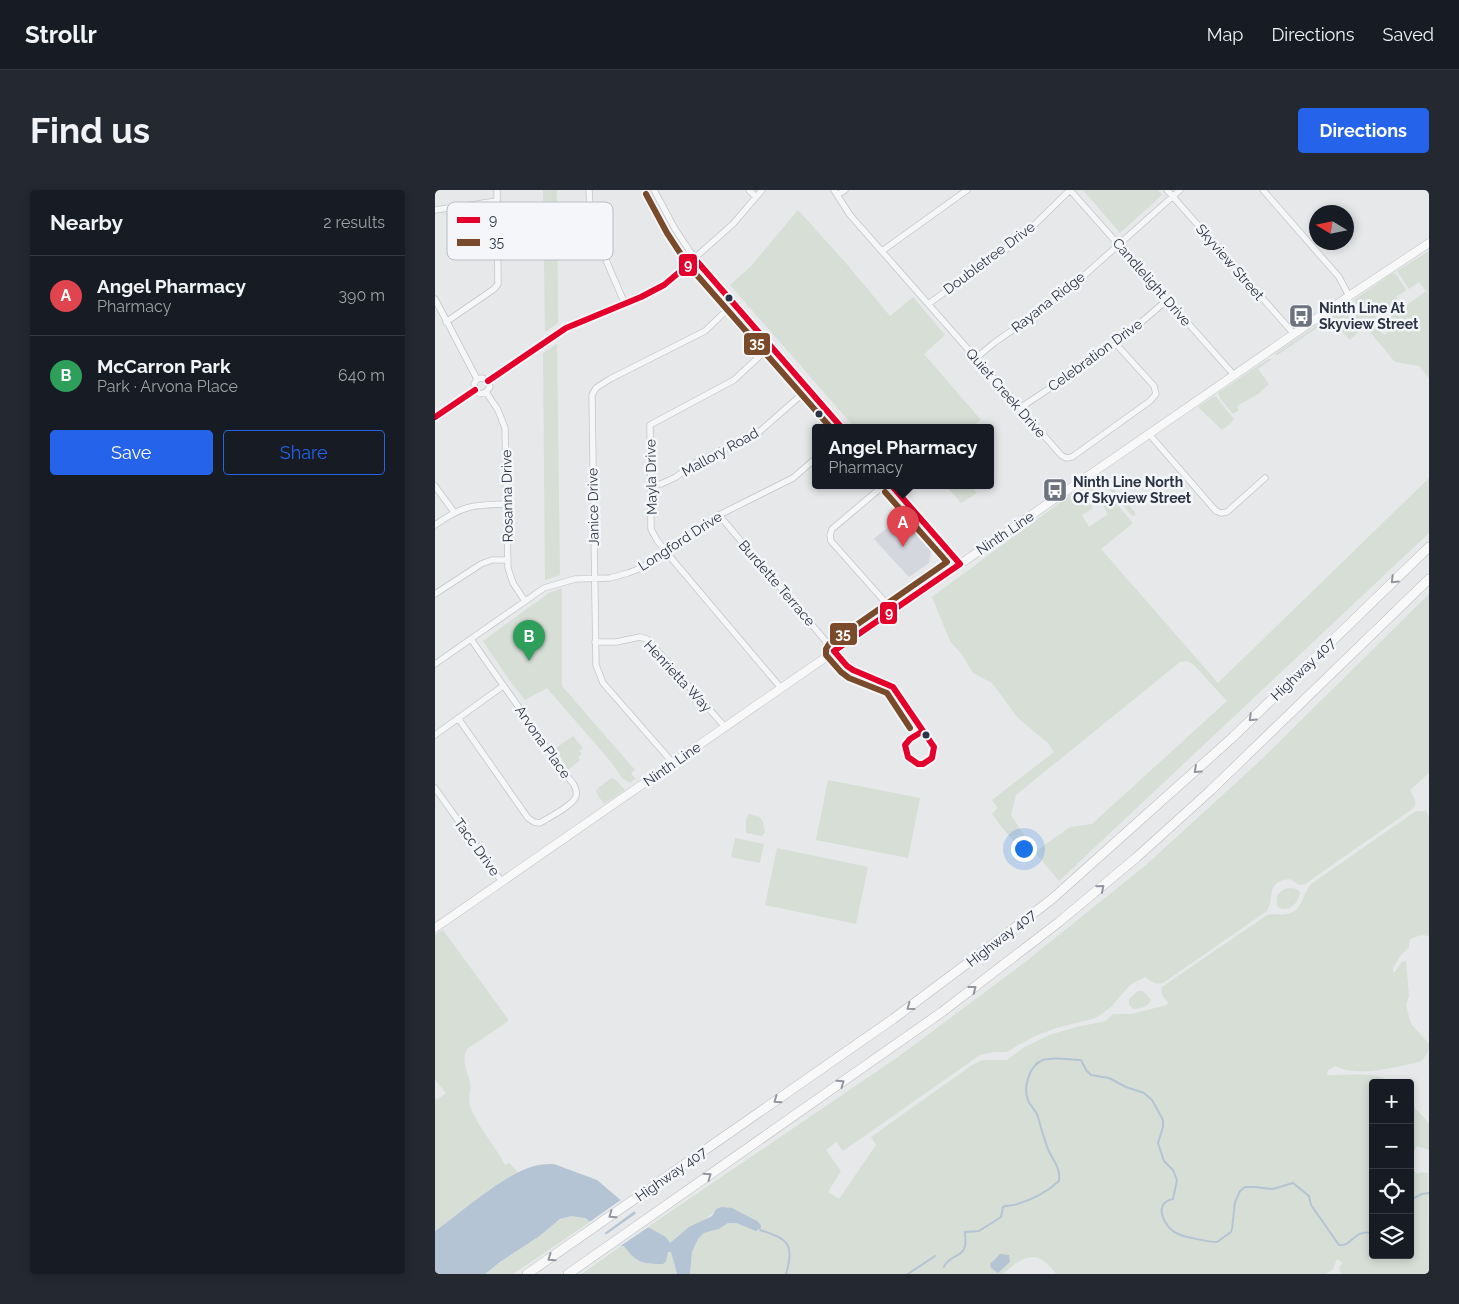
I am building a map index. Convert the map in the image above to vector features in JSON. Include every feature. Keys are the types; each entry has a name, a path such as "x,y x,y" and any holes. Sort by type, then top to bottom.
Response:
{"highway":[{"name":"Highway 407","path":"527,1274 941,984 1052,899 1233,737 1429,547"},
{"name":"Highway 407","path":"568,1274 942,1012 1059,922 1137,858 1210,792 1429,580"}],"main road":[{"name":"Ninth Line","path":"435,928 1234,375 1429,243"}],"street":[{"path":"490,202 497,201 497,190"},
{"path":"654,190 675,229 695,259 839,424"},
{"path":"749,190 756,197"},
{"path":"488,381 566,328 665,285 733,224 762,190"},
{"path":"836,193 845,190"},
{"path":"882,251 967,190"},
{"name":"Candlelight Drive","path":"1070,190 1234,375"},
{"name":"Doubletree Drive","path":"928,304 1031,229 1070,190"},
{"name":"Skyview Street","path":"1167,190 1294,334"},
{"name":"Rayana Ridge","path":"976,358 994,343 1061,296 1181,190"},
{"path":"1263,190 1339,277 1349,296"},
{"name":"Quiet Creek Drive","path":"836,193 850,215 1061,455 1066,458 1072,457 1156,394 1154,386 1116,344"},
{"path":"447,322 494,289 498,284 498,260"},
{"path":"607,260 625,304"},
{"path":"435,299 477,379"},
{"name":"Celebration Drive","path":"1020,408 1116,344 1167,300"},
{"name":"Janice Drive","path":"673,763 603,683 595,665 592,395 596,388 610,379 705,331 728,309 735,305"},
{"name":"Mayla Drive","path":"771,347 734,380 650,426 651,529 657,540 781,688"},
{"path":"477,379 481,378 488,381"},
{"path":"477,379 474,384 475,390 480,394 487,392 489,387 488,381"},
{"name":"Mallory Road","path":"650,484 661,484 676,477 695,464 759,432 808,389"},
{"path":"435,417 475,390"},
{"name":"Rosanna Drive","path":"487,392 498,410 505,428 507,560 511,579 525,601"},
{"path":"1149,434 1216,511 1221,513 1227,512 1265,478"},
{"name":"Longford Drive","path":"435,664 525,601 553,584 575,579 610,578 628,574 667,552 719,515 793,478 812,462"},
{"path":"435,486 453,512"},
{"path":"879,489 832,529 830,535 831,541 893,611"},
{"path":"895,489 960,564"},
{"path":"435,525 453,512 479,505 507,504"},
{"name":"Burdette Terrace","path":"719,515 834,652"},
{"path":"435,594 481,564 492,560 507,560"},
{"name":"Henrietta Way","path":"595,642 616,642 640,637 647,638 725,727"},
{"name":"Arvona Place","path":"458,718 528,818 540,823 573,802 577,795 575,786 564,775 547,747 471,639"},
{"path":"435,734 503,686"},
{"name":"Tacc Drive","path":"435,788 502,882"}],"shaded area":[{"path":"543,190 557,190 557,202 543,202"},
{"path":"1083,190 1158,190 1162,195 1120,233"},
{"path":"798,210 890,316 913,297 945,335 924,354 981,420 975,424 852,424 730,285 751,266"},
{"path":"1429,251 1429,378 1419,366 1395,362 1365,326 1350,340 1330,319 1276,356 1276,353 1350,303 1365,313 1376,315 1376,321 1373,323 1384,335 1391,329 1385,321 1391,315 1381,304 1362,308 1354,300 1393,273 1396,274 1406,290 1396,297 1404,307 1426,291 1419,282 1409,289 1397,271"},
{"path":"544,260 558,260 558,323 545,332"},
{"path":"557,344 560,575 545,580 543,353"},
{"path":"1268,359 1272,359 1258,369 1269,384 1258,394 1237,406 1239,410 1233,414 1218,393"},
{"path":"1214,396 1234,419 1222,430 1198,407"},
{"path":"1094,478 1099,481 1102,488 1101,493 1095,497 1088,493 1083,486"},
{"path":"1429,478 1429,533 1059,881 1035,852 1029,851 1017,844 992,814 998,808 992,800 1054,752 1048,743 1019,719 992,683 973,673 963,656 950,641 932,597 1077,490 1080,490 1093,508 1082,515 1089,527 1108,514 1100,500 1107,493 1133,523 1101,549 1218,683","holes":["1187,661 1194,665 1227,701 1092,824 1070,827 1035,852 1011,815 1016,795 1180,662"]},
{"path":"1105,484 1109,487 1111,486 1135,512 1135,516 1132,516"},
{"path":"949,489 974,489 977,493 961,503"},
{"path":"903,514 932,546 929,563 909,577 874,539"},
{"path":"562,588 562,686 635,770 631,773 635,779 630,783 622,778 611,762 547,688 525,700 483,641 549,593"},
{"path":"1429,594 1429,773 1410,790 1415,800 1415,806 1411,810 1305,884 1299,885 1290,879 1277,883 1272,891 1267,911 1163,983 1155,983 1145,977 1130,985 1111,1007 1096,1018 1056,1028 1035,1036 1006,1052 980,1055 843,1151 836,1142 826,1150 841,1171 828,1192 839,1199 876,1145 871,1137 972,1065 982,1060 1007,1060 1023,1048 1049,1035 1106,1021 1113,1014 1131,1014 1167,1005 1168,1002 1163,997 1162,987 1267,915 1284,915 1296,910 1311,884 1416,811 1426,811 1429,817 1429,936 1421,935 1410,939 1409,947 1401,955 1393,968 1393,972 1402,962 1406,961 1409,996 1406,1005 1409,1017 1412,1025 1429,1044 1429,1048 1421,1061 1388,1069 1370,1071 1352,1071 1335,1066 1328,1070 1327,1075 1360,1074 1378,1076 1385,1079 1369,1079 1369,1259 1414,1259 1414,1172 1418,1174 1421,1172 1428,1173 1429,1274 1341,1274 1339,1267 1343,1263 1337,1259 1333,1269 1326,1274 1056,1274 1043,1260 1030,1257 1017,1263 1003,1274 690,1274 692,1252 698,1239 704,1233 719,1229 728,1223 736,1223 759,1231 761,1225 726,1207 716,1209 707,1218 682,1233 671,1243 666,1237 648,1227 898,1057 1024,963 1146,865 1262,759"},
{"path":"573,736 583,748 579,751 582,754 578,757 580,760 568,770 556,748"},
{"path":"612,778 625,790 604,804 597,794 596,788 601,793 598,788"},
{"path":"828,780 920,798 908,858 816,840"},
{"path":"749,814 760,817 763,822 765,832 762,836 746,833 746,819"},
{"path":"735,838 764,844 760,863 731,857"},
{"path":"777,848 868,867 856,924 765,905"},
{"path":"1284,889 1297,889 1300,892 1295,904 1285,909 1277,906 1277,895"},
{"path":"443,930 508,1019 507,1022 467,1049 465,1062 470,1086 469,1102 472,1112 505,1165 509,1163 518,1172 491,1189 435,1231 435,1098 437,1100 446,1093 435,1080 435,935"},
{"path":"1138,991 1143,991 1151,1000 1146,1006 1133,1009 1129,1005 1129,999"},
{"path":"1414,1107 1429,1123 1429,1150 1417,1146 1414,1151"},
{"path":"571,1216 582,1217 590,1222 513,1274 485,1274 557,1222"},
{"path":"621,1246 624,1246 636,1259 650,1264 663,1264 668,1251 671,1252 677,1274 582,1274"}],"water":[{"path":"554,1164 597,1180 637,1214 648,1227 666,1237 670,1243 689,1227 712,1216 716,1209 722,1207 732,1208 757,1221 761,1228 756,1231 736,1223 728,1223 719,1229 704,1233 698,1239 692,1252 690,1274 677,1274 671,1252 668,1252 666,1261 663,1264 650,1264 641,1261 632,1256 624,1246 621,1246 585,1218 571,1216 560,1219 538,1237 485,1274 435,1274 435,1231 485,1193 513,1175 539,1165"},
{"path":"1000,1254 1009,1255 1010,1262 998,1273 991,1268 990,1264"}],"pier":[{"path":"622,1199 636,1210 602,1235 588,1223"},
{"path":"638,1212 650,1226 619,1247 604,1236"}],"waterway":[{"path":"944,1267 946,1263 964,1250 965,1232 979,1231 1001,1217 1003,1207 1014,1205 1044,1193 1059,1181 1058,1168 1048,1149 1037,1115 1028,1100 1026,1089 1028,1077 1034,1067 1043,1060 1052,1058 1081,1060 1091,1075 1109,1078 1126,1087 1144,1093 1152,1100 1163,1120 1158,1143 1164,1161 1173,1170 1177,1180 1173,1199 1163,1205 1162,1216 1168,1227 1178,1234 1217,1242 1231,1232 1235,1202 1240,1191 1245,1187 1273,1189 1293,1183 1309,1196 1311,1205 1339,1245 1344,1245 1361,1233 1369,1232"},
{"path":"1414,1198 1429,1193"},
{"path":"760,1230 777,1236 787,1244 790,1256 786,1274"},
{"path":"908,1274 935,1256"}],"transit line":[{"name":"35","path":"646,194 667,233 688,265 827,424"},
{"name":"9","path":"488,381 566,328 641,297 664,285 695,259 839,424"},
{"name":"9","path":"435,417 475,390"},
{"name":"9","path":"895,489 960,564 834,651 853,670 893,687 923,731"},
{"name":"35","path":"885,492 947,562 829,644 826,649 826,655 849,678 887,693 910,728"},
{"name":"9","path":"923,731 934,747 932,758 923,764 918,764 908,757 905,745 910,739 923,731"}],"place":[{"name":"Ninth Line At Skyview Street","path":"1301,316"},
{"name":"Ninth Line North Of Skyview Street","path":"1055,490"},
{"name":"Angel Pharmacy","path":"903,547"},
{"name":"McCarron Park","path":"529,661"}]}
